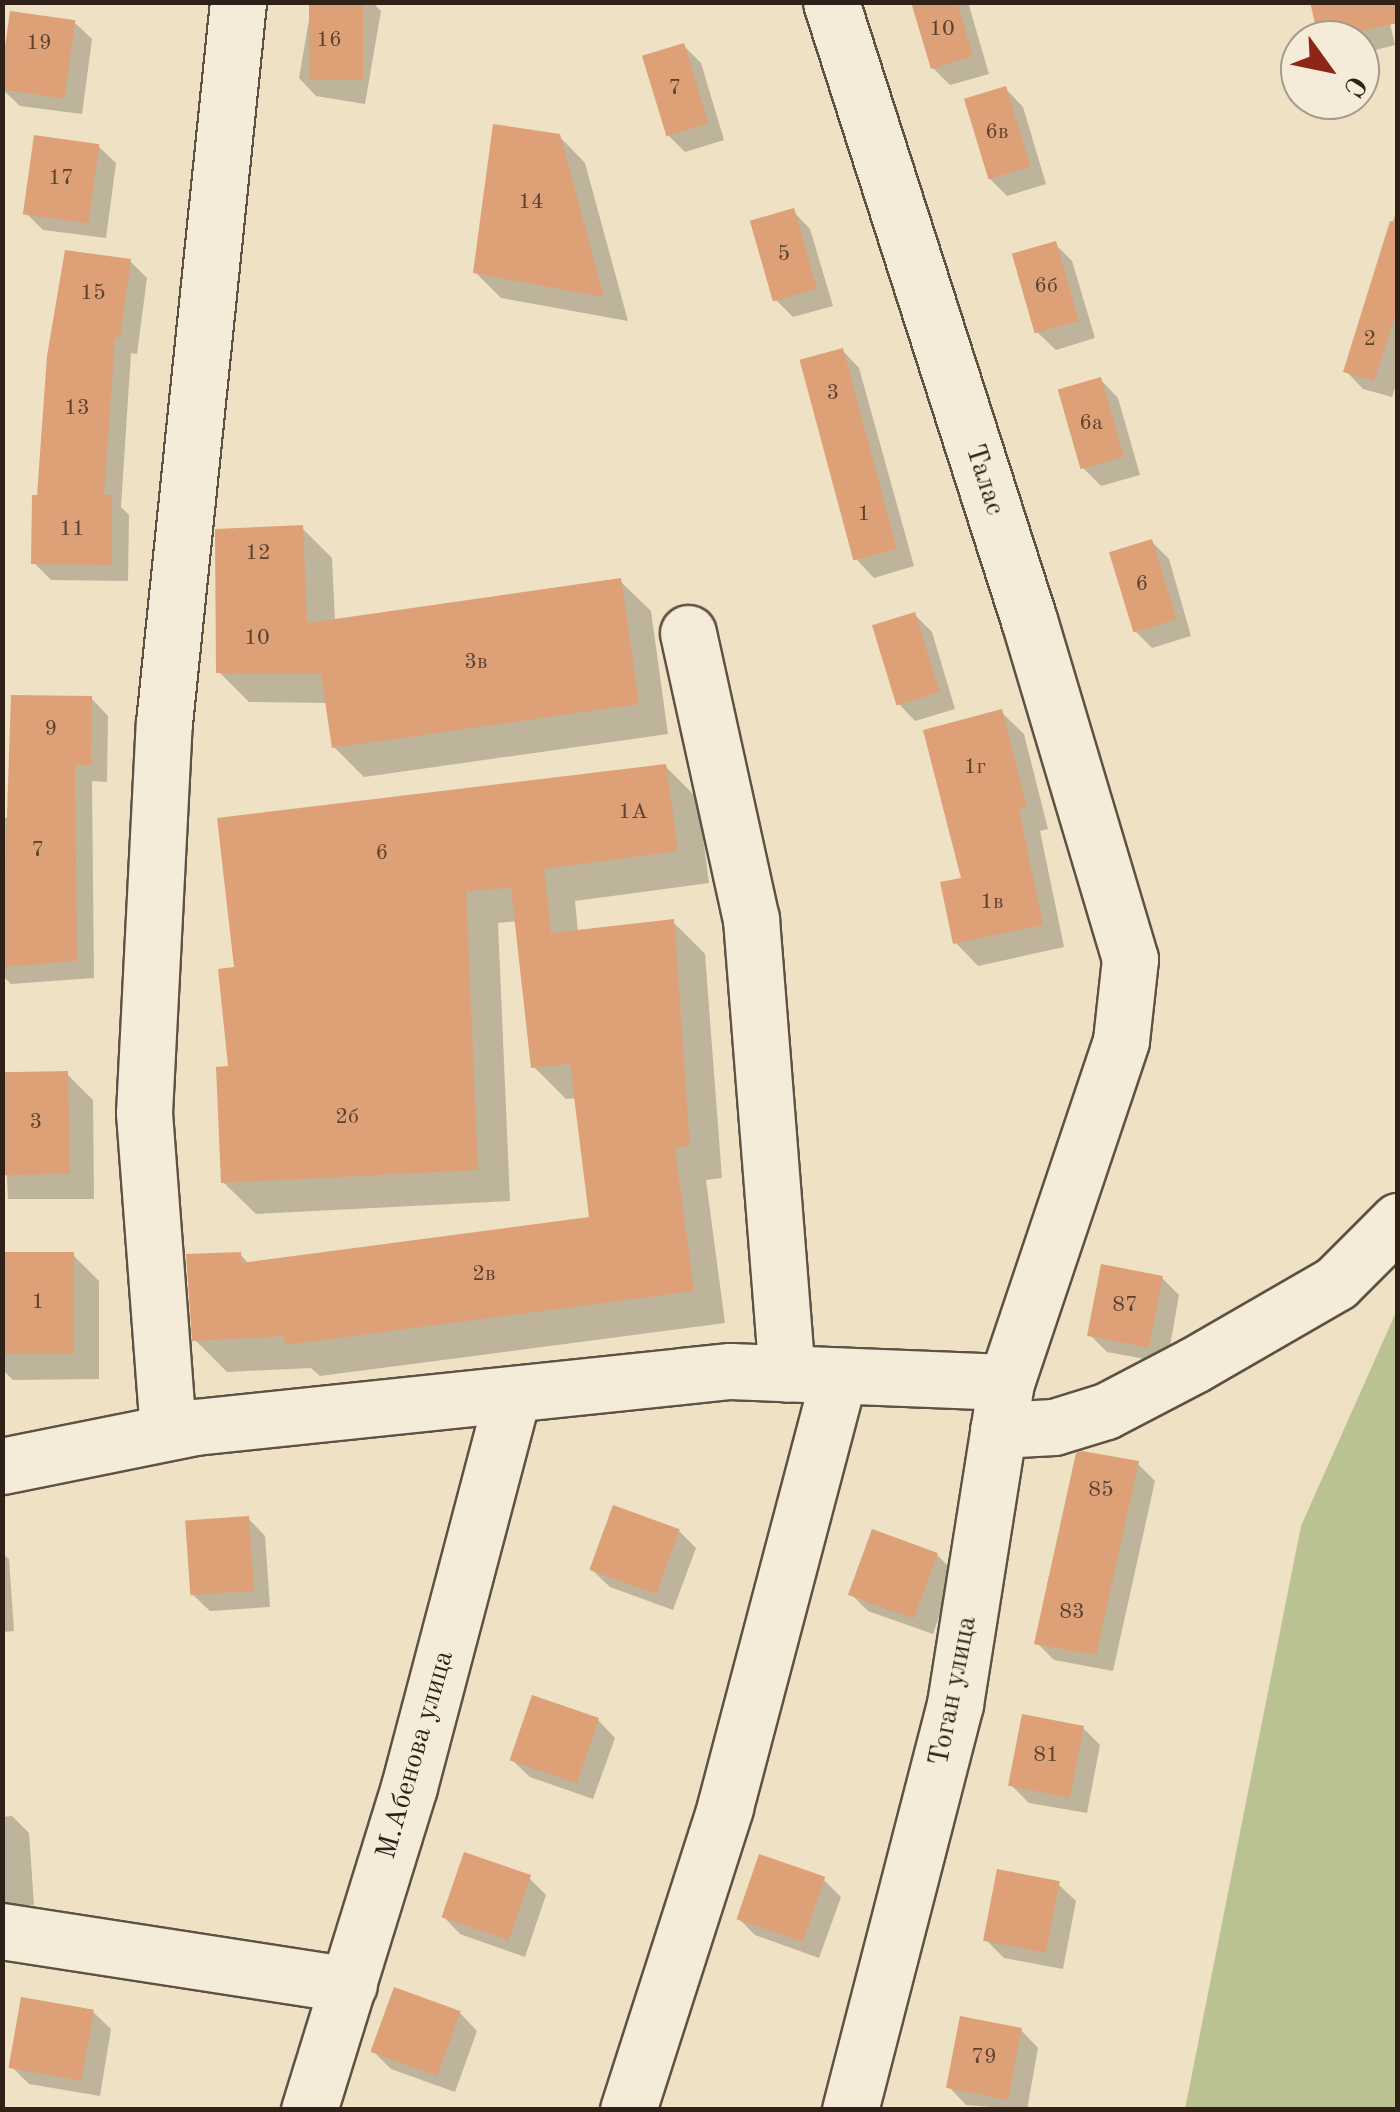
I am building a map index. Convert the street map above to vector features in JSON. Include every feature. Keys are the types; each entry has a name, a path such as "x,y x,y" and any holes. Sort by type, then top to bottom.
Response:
{"street":[{"path":"168,1432 144,1113 164,722 238,2"},
{"name":"Талас","path":"831,2 1030,620 1130,960"},
{"path":"628,2110 725,1808 813,1375 751,919 688,633"},
{"name":"Тоган улица","path":"850,2110 955,1704 1002,1406 1042,1270 1122,1041 1130,960"},
{"path":"2,1466 168,1432 512,1398 730,1371 813,1375 1002,1406 1054,1427 1106,1411 1194,1366 1336,1284 1398,1221"},
{"name":"М.Абенова улица","path":"310,2110 410,1786 512,1398"},
{"path":"2,1930 349,1985"}],"green space":[{"path":"1397,1310 1397,2109 1185,2109 1301,1526"}],"building":[{"path":"309,2 363,2 363,80 309,80"},
{"path":"911,2 957,2 973,56 931,69"},
{"path":"1310,2 1398,2 1398,23 1380,27 1380,20 1314,20"},
{"path":"10,11 75,20 64,98 2,90"},
{"path":"684,43 709,123 666,136 642,56"},
{"path":"1006,86 1031,166 988,179 964,99"},
{"path":"493,124 560,134 604,297 473,273"},
{"path":"34,135 99,144 88,223 23,214"},
{"path":"794,208 817,289 773,301 750,221"},
{"path":"1390,221 1398,222 1398,307 1374,381 1343,372"},
{"path":"1056,241 1079,321 1035,333 1012,254"},
{"path":"65,250 131,259 120,338 115,337 104,495 112,495 112,565 31,564 32,495 37,495 47,356"},
{"path":"843,348 897,549 853,561 800,360"},
{"path":"1101,377 1124,457 1081,469 1058,389"},
{"path":"303,525 307,623 621,578 639,704 332,748 321,674 216,673 215,529"},
{"path":"1152,539 1177,619 1134,632 1109,552"},
{"path":"915,612 940,692 897,705 872,625"},
{"path":"11,695 92,696 91,765 75,765 77,961 2,967"},
{"path":"1002,709 1027,807 1019,809 1043,925 953,944 940,882 961,878 923,730"},
{"path":"666,764 678,851 544,869 551,933 674,919 690,1146 675,1148 694,1291 285,1345 284,1336 192,1341 186,1254 241,1252 241,1263 589,1217 570,1064 531,1068 511,888 466,891 478,1170 221,1183 216,1067 228,1066 218,969 234,967 217,818"},
{"path":"68,1071 70,1174 4,1175 2,1072"},
{"path":"2,1252 74,1252 74,1354 2,1354"},
{"path":"1101,1264 1163,1276 1149,1348 1087,1336"},
{"path":"1076,1453 1139,1461 1096,1655 1034,1644"},
{"path":"613,1505 680,1529 656,1594 589,1570"},
{"path":"249,1516 254,1591 190,1595 185,1520"},
{"path":"872,1529 938,1553 914,1619 848,1595"},
{"path":"532,1695 599,1718 577,1783 510,1760"},
{"path":"1022,1714 1084,1726 1070,1798 1008,1786"},
{"path":"464,1852 531,1875 509,1940 442,1917"},
{"path":"759,1854 825,1877 803,1942 737,1919"},
{"path":"997,1869 1060,1881 1046,1953 983,1941"},
{"path":"394,1987 461,2011 437,2076 370,2052"},
{"path":"21,1997 94,2010 81,2081 8,2068"},
{"path":"960,2016 1022,2028 1008,2100 946,2088"}]}
